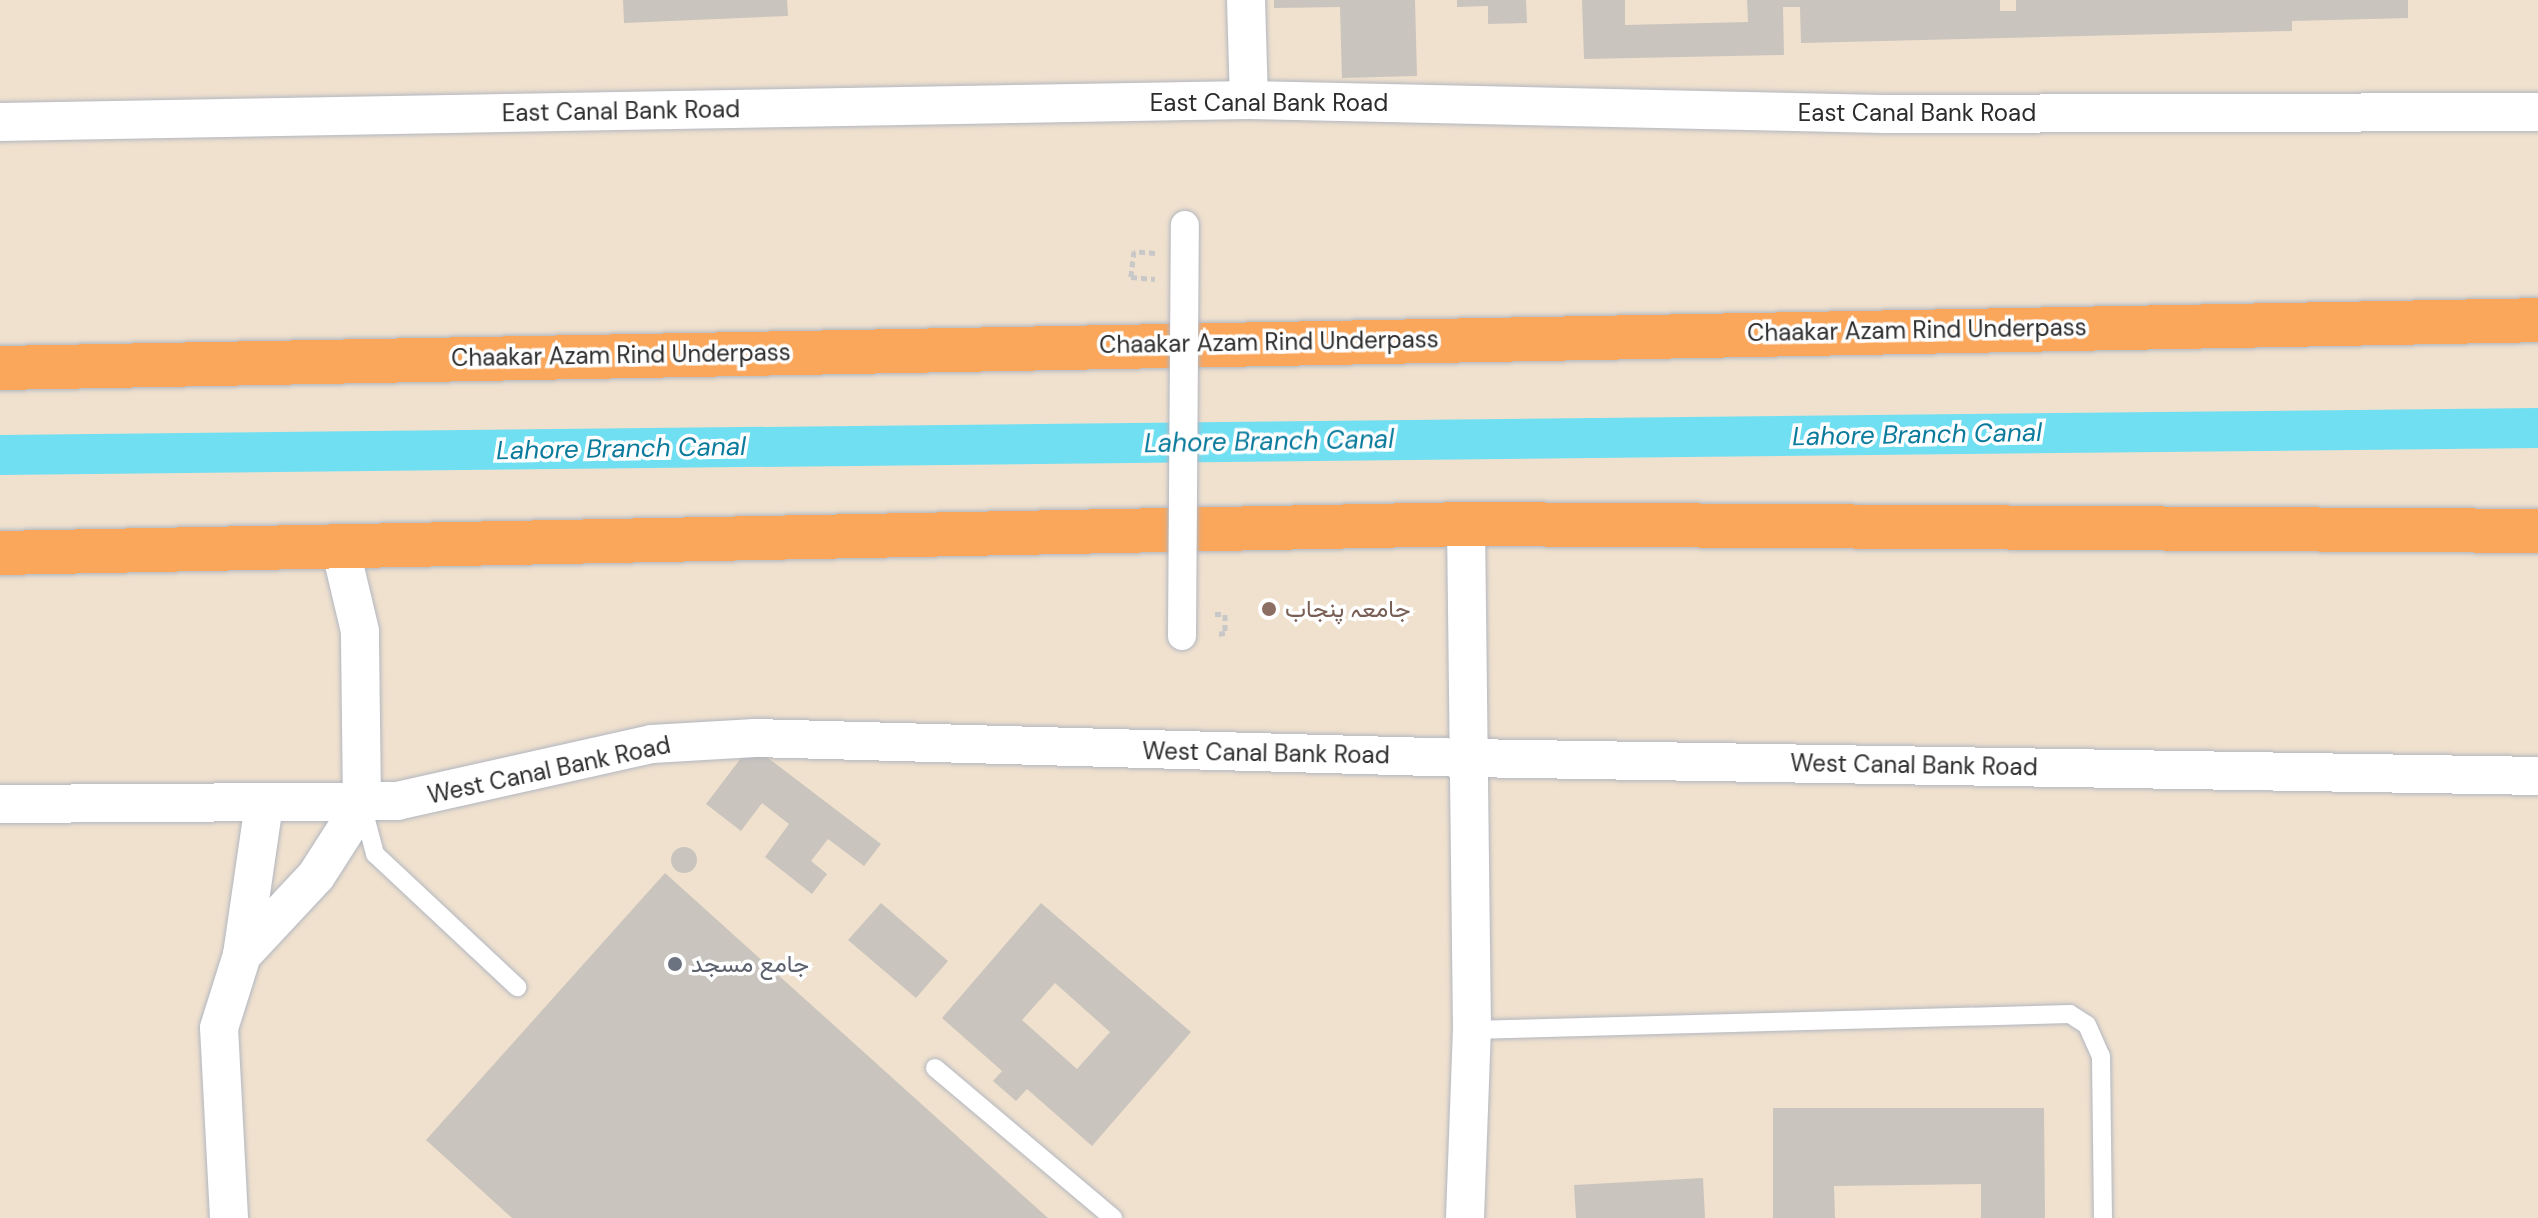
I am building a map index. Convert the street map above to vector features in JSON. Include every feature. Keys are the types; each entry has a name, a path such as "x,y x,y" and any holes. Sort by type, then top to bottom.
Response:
{"highway":[{"name":"Chaakar Azam Rind Underpass","path":"0,368 2538,320"},
{"path":"0,553 1466,524 2538,531"}],"street":[{"path":"1246,0 1249,100"},
{"name":"East Canal Bank Road","path":"0,122 1249,100 1884,114 2538,112"},
{"path":"1182,636 1185,225"},
{"path":"1465,1218 1472,1030 1466,524"},
{"path":"242,955 307,888 362,804 360,631 340,547"},
{"name":"West Canal Bank Road","path":"0,804 264,805 397,801 652,744 755,738 1467,758 2538,776"},
{"path":"229,1218 219,1028 242,955 264,805"}],"lane":[{"path":"362,804 375,854 517,987"},
{"path":"1472,1030 2055,1010 2070,1014 2087,1025 2101,1056 2103,1218"},
{"path":"935,1068 1113,1218"}],"shaded area":[{"name":"جامعہ پنجاب","path":"0,0 2538,0 2538,1218 0,1218"}],"building":[{"path":"623,0 787,0 788,16 624,23"},
{"path":"1274,0 1415,0 1417,76 1342,78 1340,7 1274,8"},
{"path":"1457,0 1526,0 1527,23 1488,24 1488,6 1457,7"},
{"path":"1582,0 1625,0 1625,25 1748,22 1747,0 2000,0 2000,11 2016,11 2016,0 2408,0 2408,18 2292,21 2292,31 1801,43 1800,7 1783,7 1784,55 1584,59"},
{"path":"751,745 881,844 864,866 828,839 811,861 827,874 812,894 765,857 789,824 762,803 741,831 706,804"},
{"path":"684,847 693,851 697,860 693,869 684,873 675,869 671,860 675,851"},
{"name":"جامع مسجد","path":"665,873 1048,1218 512,1218 426,1140"},
{"path":"881,903 948,961 916,998 848,940"},
{"path":"1041,903 1191,1032 1092,1146 1027,1089 1016,1101 993,1081 1002,1071 942,1018","holes":["1055,983 1110,1032 1077,1069 1022,1020"]},
{"path":"1773,1108 2044,1108 2045,1218 1981,1218 1981,1184 1834,1186 1835,1218 1773,1218"},
{"path":"1703,1178 1705,1218 1576,1218 1574,1185"}],"waterway":[{"name":"Lahore Branch Canal","path":"0,455 2538,428"}],"place":[{"name":"جامعہ پنجاب","path":"1269,609"},
{"name":"جامع مسجد","path":"675,964"}]}
